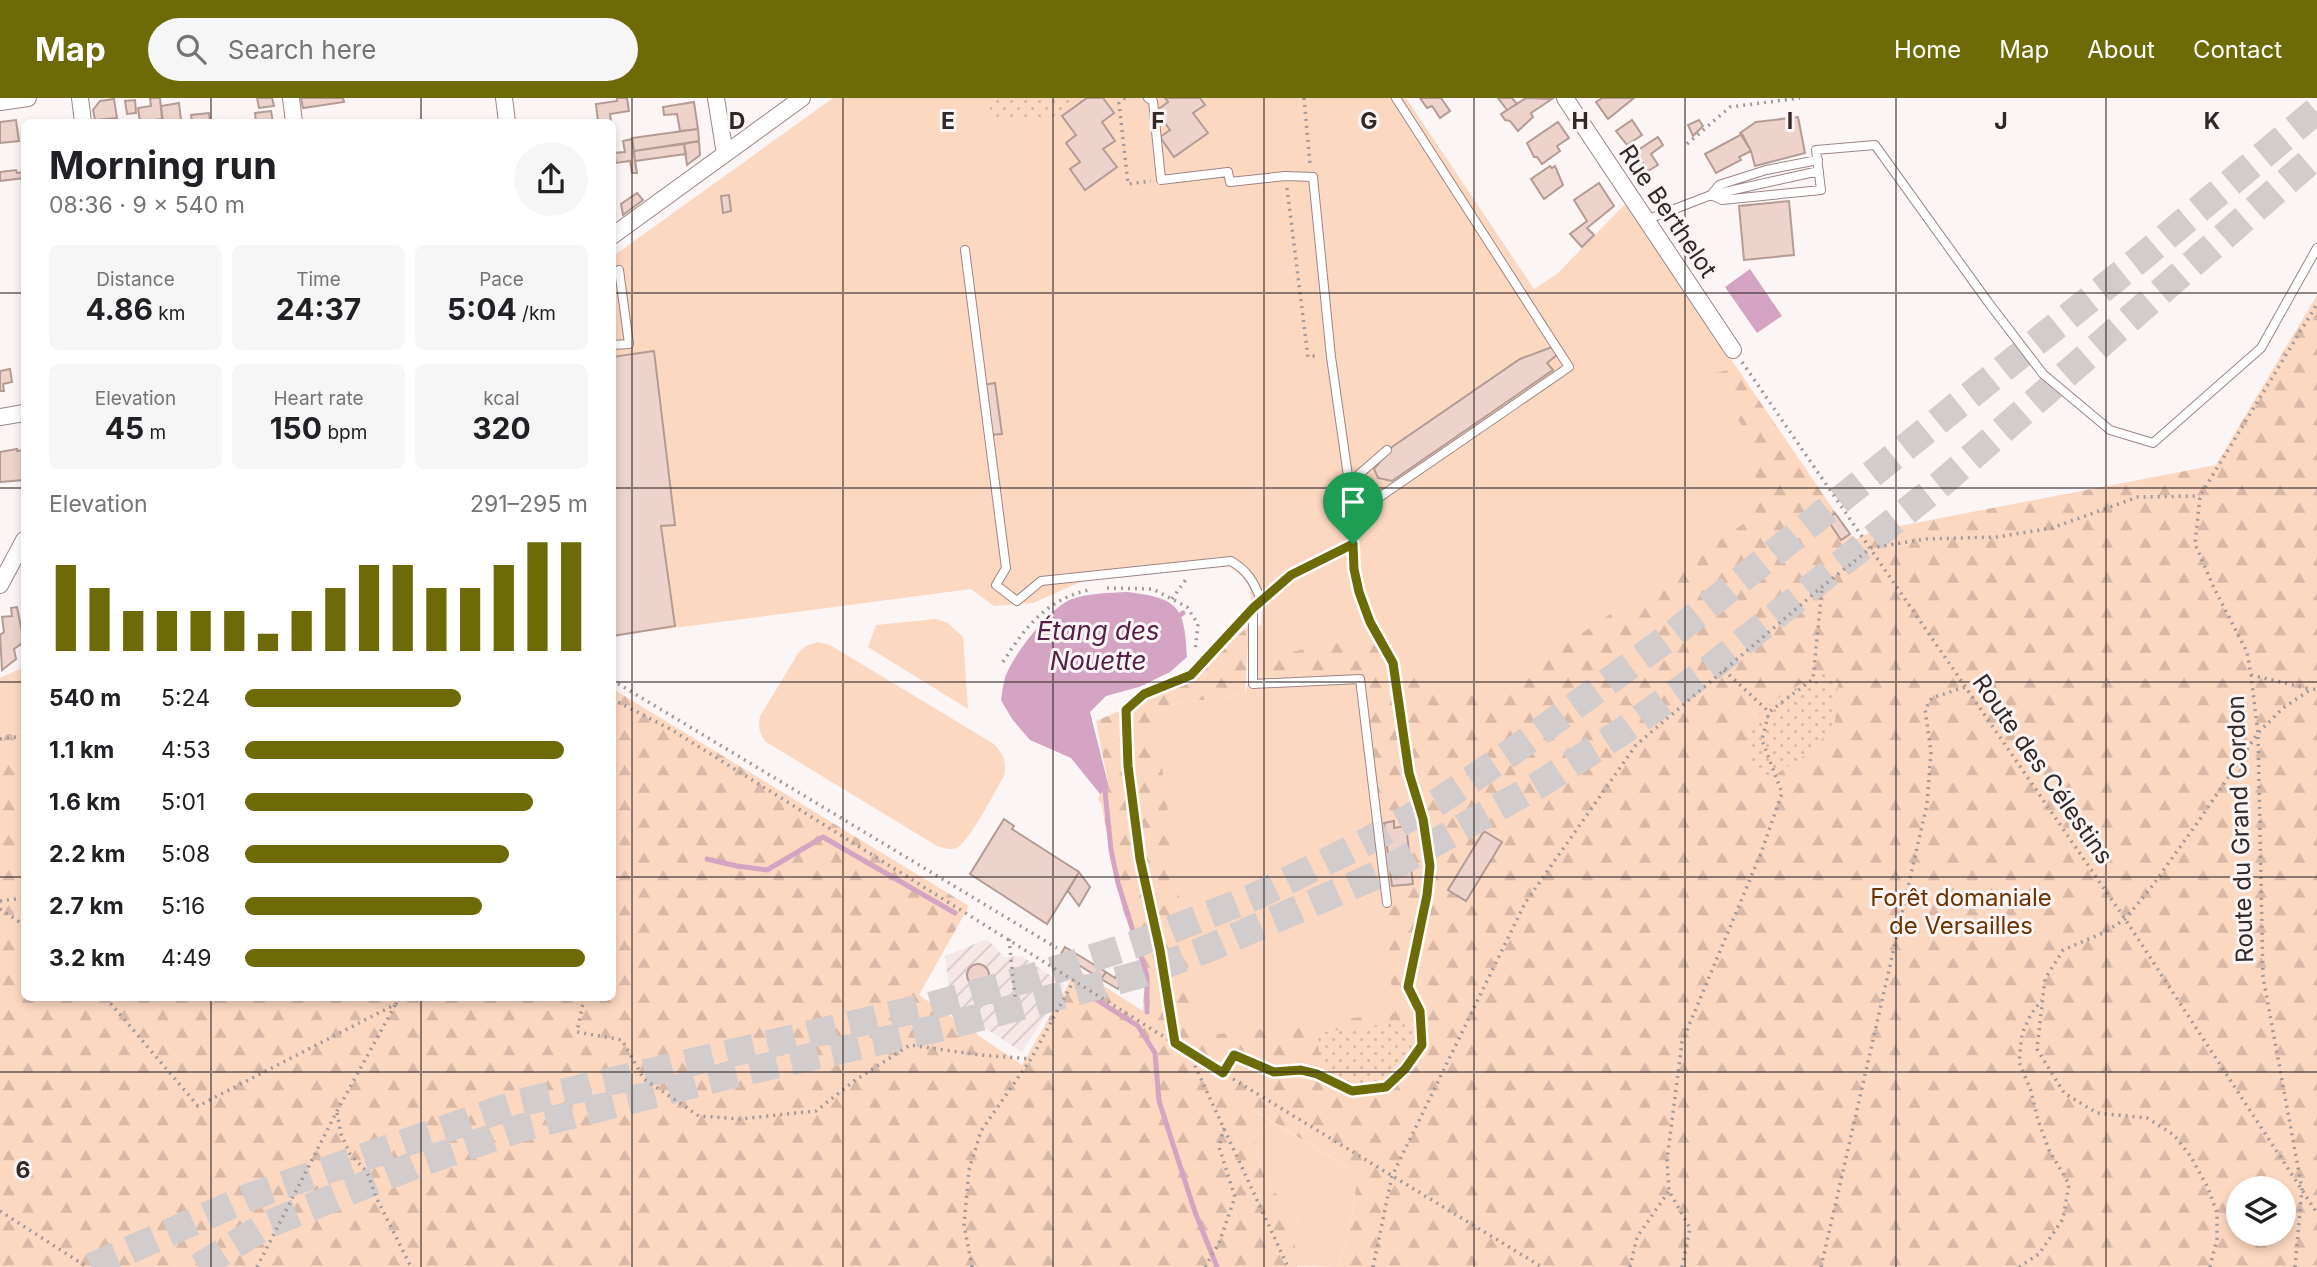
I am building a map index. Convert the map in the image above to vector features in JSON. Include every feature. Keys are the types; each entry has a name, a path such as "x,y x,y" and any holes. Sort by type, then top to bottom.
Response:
{"street":[{"path":"0,102 28,98"},
{"path":"79,98 82,119"},
{"path":"291,98 294,119"},
{"path":"504,98 508,119"},
{"path":"716,98 725,154"},
{"path":"616,233 802,98"},
{"name":"Rue Berthelot","path":"1564,98 1733,350"},
{"path":"0,417 21,414"},
{"path":"0,585 21,546"}],"lane":[{"path":"1148,98 1153,101 1161,180 1228,172 1230,182 1285,176 1312,177 1331,357 1349,483 1354,569 1370,622 1393,663 1409,773 1423,819 1430,866 1427,895 1408,987 1420,1011 1422,1045 1405,1069 1386,1087 1352,1091 1317,1074 1301,1070 1274,1072 1234,1055 1223,1073"},
{"path":"1352,516 1569,367 1396,98"},
{"path":"1721,193 1821,190 1816,150 1875,145 2043,374 2110,430 2153,443 2261,348 2317,248"},
{"path":"1721,193 1766,170 1818,160"},
{"path":"1646,220 1711,195 1819,171"},
{"path":"965,250 1006,568 996,585 1017,601 1041,581 1231,561 1249,575 1261,600"},
{"path":"616,345 629,344 619,270"},
{"path":"1349,483 1387,450"},
{"path":"1191,675 1261,600 1291,575 1353,544"},
{"path":"1253,608 1253,684 1360,678 1387,903"}],"path":[{"path":"1115,98 1119,103 1128,184 1161,180"},
{"path":"1119,103 1125,98"},
{"path":"1304,98 1311,170"},
{"path":"1687,144 1730,107 1800,98"},
{"path":"1285,176 1308,357"},
{"name":"Route du Grand Cordon","path":"2295,1267 2302,1189 2263,977 2258,733 2251,675 2246,652 2195,544 2200,496 2317,304"},
{"name":"Route des Célestins","path":"1733,350 2125,919 2317,1213"},
{"path":"1373,1267 1392,1176 1525,903 1636,745 1871,548 1925,539 1997,537 2052,528 2138,497 2200,496"},
{"path":"1172,599 1196,565"},
{"path":"1682,1267 1690,1228 1669,1191 1667,1160 1682,1042 1761,853 1782,793 1762,740 1769,712 1813,679 1823,586"},
{"path":"1003,662 1032,620 1071,594 1100,588 1153,589 1186,607 1198,624 1191,675 1144,694 1126,710 1128,766 1140,859 1160,950 1175,1043"},
{"path":"1724,670 1769,712"},
{"path":"2251,675 2311,690"},
{"path":"616,682 1057,948"},
{"path":"1821,1267 1927,804 1931,752 1924,709 1932,698 1965,687"},
{"path":"2210,1267 2217,1238 2217,1213 2208,1188 2191,1157 2174,1135 2147,1118 2097,1113 2064,1093 2037,1048 2045,979 2063,950 2105,932 2125,919 2150,889 2258,733 2283,708 2317,689"},
{"path":"616,701 672,730 1189,1053 1542,1267"},
{"path":"0,739 21,736"},
{"path":"0,901 21,898"},
{"path":"0,909 21,923"},
{"path":"1009,939 1015,997"},
{"path":"972,1267 964,1225 969,1170 981,1131 1031,1059 1074,979"},
{"path":"2018,1267 2039,1254 2063,1219 2069,1184 2049,1150 2019,1062 2022,1034 2031,1014 2042,1000"},
{"path":"109,1001 198,1106 396,1004"},
{"path":"257,1267 396,1001"},
{"path":"583,1001 577,1032 622,1040 645,1079 699,1116 740,1119 816,1111 854,1081 910,1045 1031,1059"},
{"path":"1189,1053 1288,1267"},
{"path":"337,1111 341,1134 350,1154 368,1172 376,1197 411,1267"},
{"path":"1205,1267 1219,1243 1235,1197 1219,1147 1225,1127"},
{"path":"1630,1267 1637,1237 1669,1191"},
{"path":"0,1211 87,1267"}],"shaded area":[{"path":"987,939 1004,957 1021,956 1065,985 1022,1052 951,1006 945,956"}],"green space":[{"path":"833,98 1406,98 1534,289 1558,273 1625,204 1854,540 1379,1149 1186,1038 1154,707 1245,694 1251,674 1249,625 1261,626 1263,602 1251,602 1246,581 1228,566 1087,579 1033,603 994,606 971,589 616,636 616,254"},
{"path":"989,98 1087,98 1062,116 991,120"},
{"name":"Forêt domaniale de Versailles","path":"2317,295 2317,1267 1339,1267 1352,1216 1358,1174 1259,1113 1255,1144 1266,1183 1298,1217 1294,1236 1297,1267 0,1267 0,735 21,732 21,1001 616,1001 616,691 969,906 919,995 1022,1065 1077,969 1143,1011 1145,971 1122,907 1098,799 1100,794 1109,788 1096,721 1189,681 1249,625 1245,694 1154,707 1197,1031 1203,1036 1395,1013 1382,910 1392,908 1390,891 1416,887 1406,821 1398,822 1396,817 1382,819 1363,677 1274,688 1263,677 1260,664 1300,650 1372,635 1408,669 1440,689 1485,699 1755,516 1758,486 1744,430 1727,400 1706,375 1737,368 1854,540 1873,531 2216,465"},
{"path":"936,619 948,623 963,637 968,709 868,647 876,625"},
{"path":"818,642 830,645 994,744 1000,752 1005,763 1004,776 976,825 958,847 951,849 937,846 766,742 760,730 760,716 799,652"},
{"path":"21,668 21,732 0,735 0,678"},
{"path":"1821,671 1838,683 1835,722 1813,750 1772,777 1758,776 1748,759 1747,729 1769,704"},
{"path":"1416,1020 1412,1045 1407,1056 1392,1075 1381,1082 1356,1085 1321,1070 1317,1033"},
{"path":"1258,1113 1358,1174 1352,1216 1339,1267 1296,1266 1294,1236 1298,1217 1266,1183 1255,1144"}],"water":[{"path":"1750,269 1782,316 1757,333 1725,287"},
{"name":"Étang des Nouette","path":"1127,592 1158,598 1175,608 1184,626 1187,657 1170,672 1139,687 1106,696 1090,712 1109,788 1100,794 1071,758 1030,740 1012,719 1001,700 1005,678 1015,658 1053,612 1079,597"}],"building":[{"path":"150,98 160,98 162,119 140,119 138,108 151,106"},
{"path":"257,98 272,98 274,106 259,108"},
{"path":"301,98 343,98 344,102 303,108"},
{"path":"617,98 627,98 629,111 610,114 611,119 598,119 596,104 617,101"},
{"path":"1087,98 1103,98 1114,113 1102,122 1115,141 1103,149 1117,167 1085,190 1070,169 1080,162 1066,143 1076,135 1062,116"},
{"path":"1165,98 1200,98 1205,105 1193,113 1208,133 1174,157 1160,137 1170,130 1156,111 1168,102"},
{"path":"1420,98 1441,98 1450,111 1440,118 1432,106 1427,108"},
{"path":"1498,98 1512,98 1517,104 1507,110"},
{"path":"1526,98 1552,99 1531,113 1533,117 1518,131 1501,114"},
{"path":"1602,98 1634,98 1608,119 1596,102"},
{"path":"114,99 117,118 95,119 93,110 100,101"},
{"path":"135,100 136,113 127,114 125,101"},
{"path":"694,102 698,129 680,131 677,114 664,115 663,107"},
{"path":"179,103 181,119 163,119 161,106"},
{"path":"271,111 272,119 256,119 255,113"},
{"path":"209,113 210,119 192,119 191,115"},
{"path":"1798,117 1805,153 1755,166 1751,151 1740,133 1756,122"},
{"path":"16,120 19,141 0,143 0,122"},
{"path":"1632,120 1642,135 1627,145 1616,131"},
{"path":"1699,120 1703,126 1693,136 1688,125"},
{"path":"1558,122 1569,138 1557,146 1560,151 1542,164 1534,157 1527,143"},
{"path":"698,129 699,141 634,151 632,138"},
{"path":"1742,134 1751,151 1739,157 1741,160 1716,173 1705,154"},
{"path":"1658,137 1663,145 1651,154 1658,165 1648,171 1632,154"},
{"path":"632,139 637,173 632,173 630,161 616,163 616,153 625,152 623,141"},
{"path":"699,141 700,155 687,165 684,144"},
{"path":"684,144 686,154 635,161 634,151"},
{"path":"1550,166 1555,166 1563,185 1544,199 1531,179"},
{"path":"16,170 17,173 21,172 21,178 0,181 0,172"},
{"path":"1599,183 1614,206 1587,228 1594,235 1582,247 1570,234 1587,221 1574,200"},
{"path":"637,193 643,200 623,215 621,204"},
{"path":"729,195 731,211 723,213 721,196"},
{"path":"1789,201 1794,255 1744,260 1739,206"},
{"path":"1552,347 1557,355 1547,363 1553,370 1392,481 1378,478 1374,469 1392,447 1520,359"},
{"path":"654,351 675,525 661,526 675,626 616,635 616,356"},
{"path":"10,369 12,382 3,384 4,391 0,391 0,371"},
{"path":"995,383 1002,434 989,435 983,385"},
{"path":"21,450 21,480 0,482 0,452"},
{"path":"1835,513 1850,534 1841,540 1827,519"},
{"path":"17,607 21,644 14,649 16,659 2,670 2,617 12,616 11,608"},
{"path":"1004,819 1014,826 1012,829 1079,872 1047,924 970,874"},
{"path":"1394,821 1394,828 1406,826 1413,884 1392,886 1384,823"},
{"path":"1484,831 1502,842 1466,901 1448,890"},
{"path":"1079,872 1090,887 1079,906 1068,891"},
{"path":"1065,947 1106,972 1101,979 1061,954"},
{"path":"978,964 986,967 989,975 986,983 978,986 970,983 967,975 970,967"},
{"path":"1121,968 1128,973 1118,989 1101,979 1106,972 1115,978"}],"waterway":[{"path":"1105,791 1111,850 1118,883 1147,976 1147,1012"},
{"path":"707,859 767,870 823,837 955,913"},
{"path":"1078,988 1138,1026 1155,1053 1159,1101 1195,1212 1217,1267"}],"tunnel":[{"path":"91,1267 247,1198 519,1103 930,1006 1133,945 1256,896 1364,843 1438,802 1516,749 1673,634 2141,258 2317,110"},
{"path":"199,1267 266,1225 420,1163 524,1127 730,1075 939,1028 1138,975 1207,949 1377,875 1540,784 1623,731 1705,672 1942,483 2317,155"}],"route":[{"path":"1353,544 1354,569 1359,592 1370,622 1393,663 1409,773 1423,819 1430,866 1427,895 1408,987 1420,1011 1422,1045 1405,1069 1386,1087 1352,1091 1317,1074 1301,1070 1274,1072 1234,1055 1223,1073 1175,1043 1160,950 1140,859 1128,766 1126,710 1144,694 1191,675 1253,608 1291,575 1353,544"}]}
